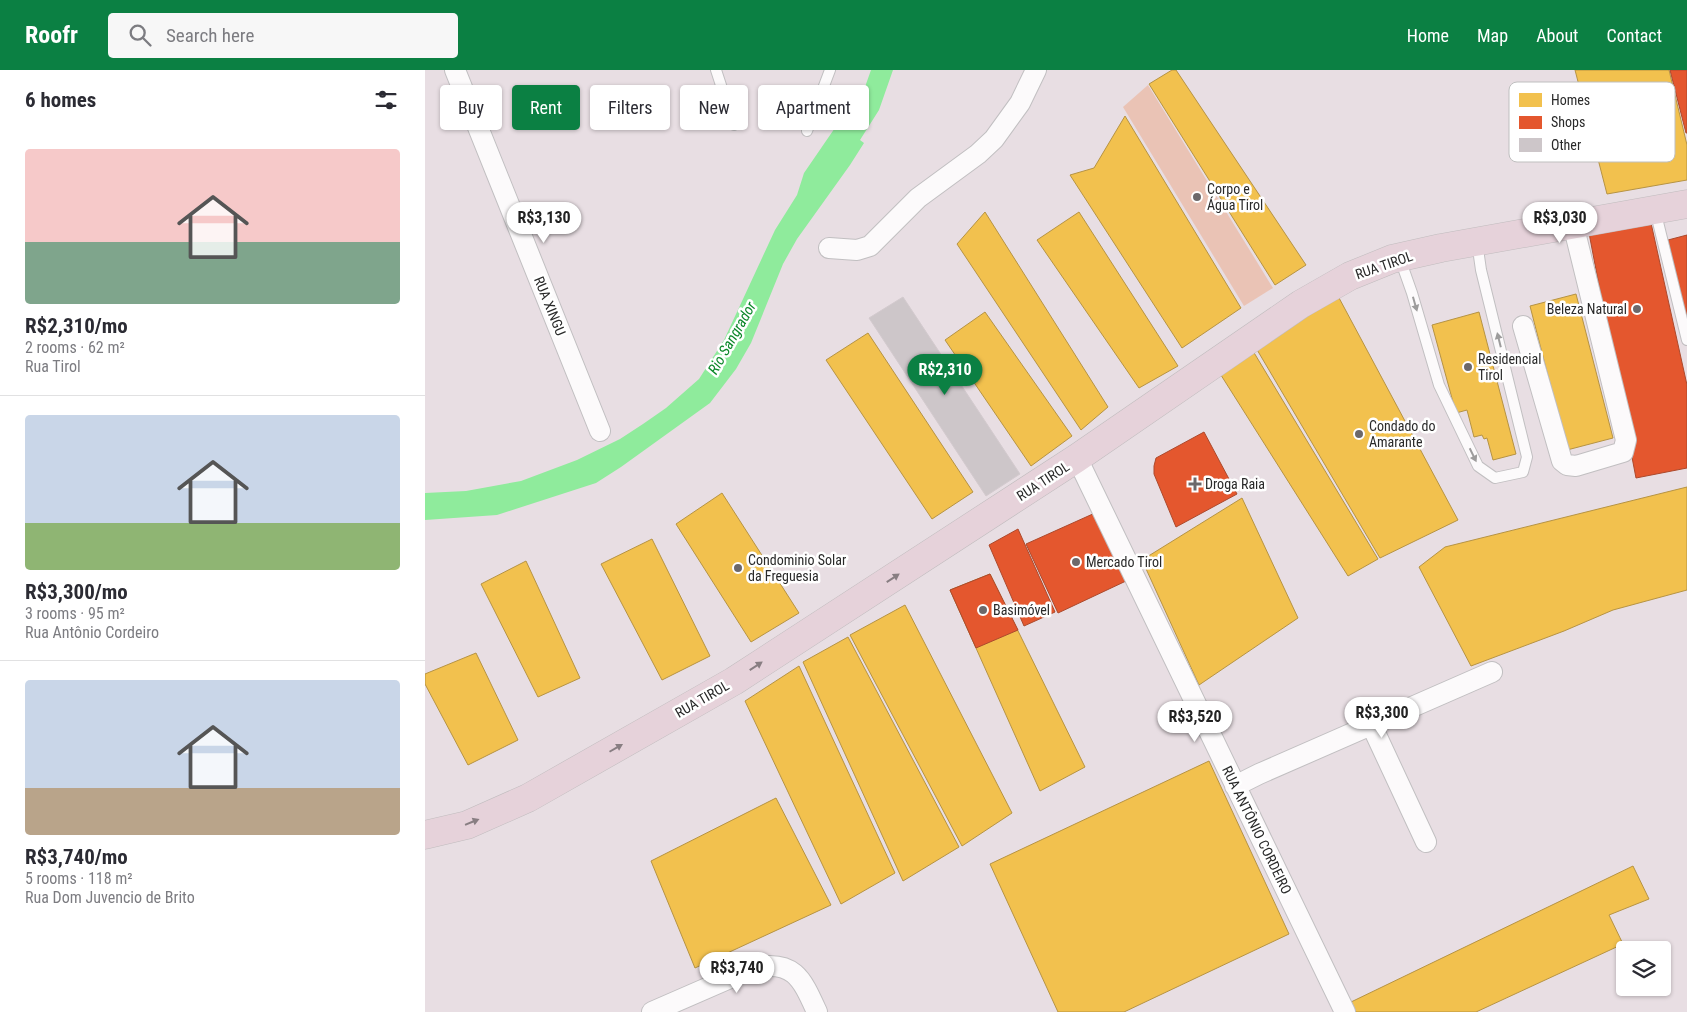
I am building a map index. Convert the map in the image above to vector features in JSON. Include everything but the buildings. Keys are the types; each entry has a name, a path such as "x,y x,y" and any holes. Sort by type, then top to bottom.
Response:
{"main road":[{"name":"RUA TIROL","path":"425,836 467,825 528,798 734,681 1077,458 1301,304 1350,276 1399,258 1476,241 1687,204"}],"street":[{"name":"RUA XINGU","path":"455,70 600,431"},
{"path":"829,248 857,250 871,246 918,198 978,154 994,138 1020,103 1037,70"},
{"path":"1523,326 1562,461 1567,465 1576,466 1623,452 1626,440 1573,224"},
{"name":"RUA ANTÔNIO CORDEIRO","path":"1077,458 1345,1012"},
{"path":"1235,786 1371,724 1492,672"},
{"path":"1371,724 1426,842"},
{"path":"652,1012 753,968 769,965 780,966 792,972 804,985 817,1012"}],"lane":[{"path":"716,70 721,85"},
{"path":"807,131 831,70"},
{"path":"1655,210 1687,340"},
{"path":"1399,258 1412,293 1439,385 1478,466 1495,478 1523,472 1527,457 1481,270 1476,241"}],"shaded area":[{"name":"Corpo e Água Tirol","path":"1148,85 1273,288 1244,306 1123,107"}],"water":[{"path":"871,70 893,70 879,110 869,126 869,85 866,85"},
{"name":"Rio Sangrador","path":"834,130 866,130 860,140 864,143 797,239 783,264 751,343 736,369 710,403 596,483 497,515 425,520 425,493 466,491 521,481 577,460 620,439 643,424 666,408 699,379 724,340 775,230 797,195 804,173"}],"place":[{"name":"Corpo e Água Tirol","path":"1197,197"},
{"name":"Beleza Natural","path":"1637,309"},
{"name":"Residencial Tirol","path":"1468,367"},
{"name":"Condado do Amarante","path":"1359,434"},
{"name":"Droga Raia","path":"1195,484"},
{"name":"Mercado Tirol","path":"1076,562"},
{"name":"Condominio Solar da Freguesia","path":"738,568"},
{"name":"Basimóvel","path":"983,610"}]}
